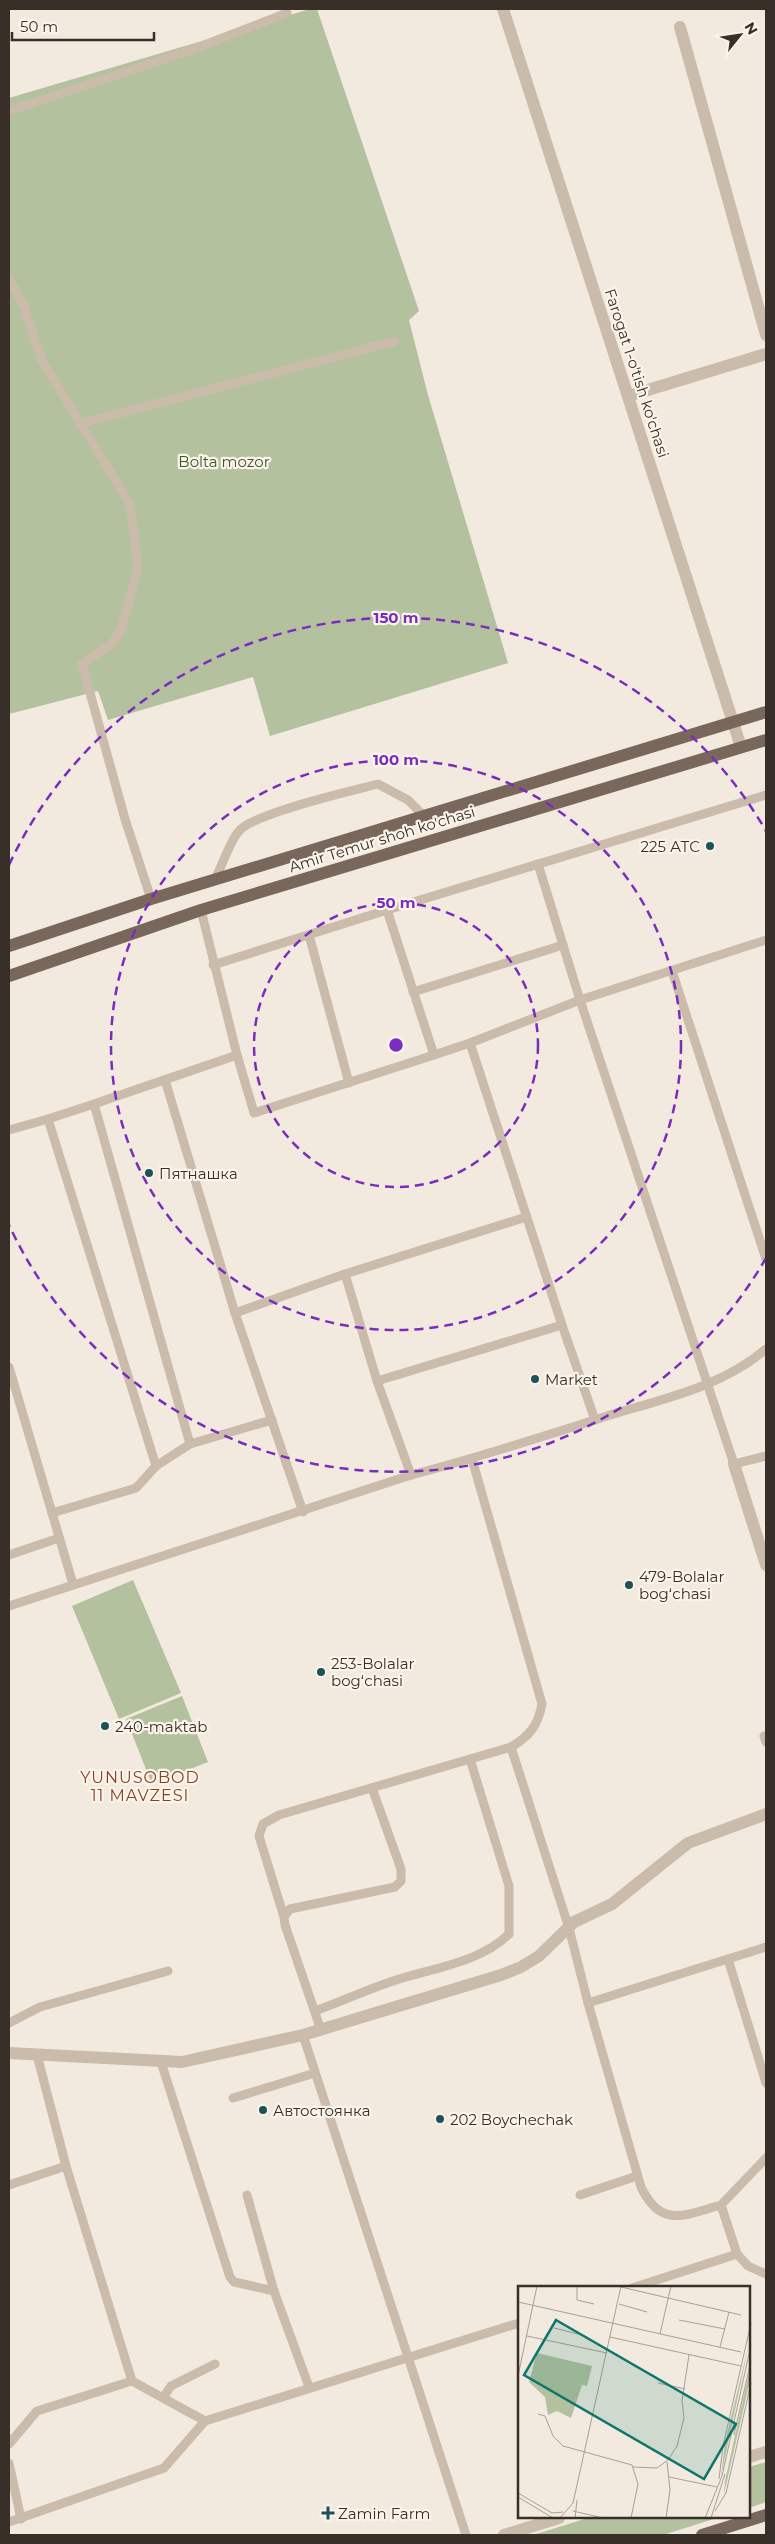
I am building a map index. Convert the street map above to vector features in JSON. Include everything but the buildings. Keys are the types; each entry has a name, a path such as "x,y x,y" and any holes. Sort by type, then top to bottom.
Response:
{"main road":[{"name":"Amir Temur shoh ko'chasi","path":"9,946 215,879 766,712"},
{"name":"Amir Temur shoh ko'chasi","path":"9,976 201,910 766,740"},
{"path":"702,2535 766,2515"}],"street":[{"name":"Farogat 1-o'tish ko'chasi","path":"503,9 741,747"},
{"path":"680,27 766,335"},
{"path":"628,396 766,354"},
{"path":"734,1464 766,1565"},
{"path":"9,2054 182,2062 303,2036 521,1967 539,1956 574,1922 612,1904 688,1843 766,1814"},
{"path":"750,2457 766,2452"},
{"path":"504,2535 556,2519"}],"lane":[{"path":"9,111 194,49 288,13"},
{"path":"9,278 24,307 41,359 79,424 130,504 138,567 122,627 113,643 82,664 125,819 151,899"},
{"path":"79,424 395,341"},
{"path":"215,879 239,830 256,820 294,807 378,784 408,800 424,816"},
{"path":"213,965 766,795"},
{"path":"538,864 580,1000 734,1464 766,1456"},
{"path":"201,910 213,965 254,1113 470,1043 580,1000 766,940"},
{"path":"387,910 434,1055"},
{"path":"309,934 349,1083"},
{"path":"413,992 563,945"},
{"path":"672,971 766,1259"},
{"path":"470,1043 562,1325 596,1420"},
{"path":"9,1130 94,1104 237,1055"},
{"path":"165,1080 236,1312 303,1512"},
{"path":"94,1104 190,1444"},
{"path":"48,1118 156,1466"},
{"path":"236,1312 346,1274 526,1217"},
{"path":"346,1274 377,1381 411,1475"},
{"path":"377,1381 562,1325"},
{"path":"9,1606 303,1512 411,1475 472,1459 707,1385 748,1365 766,1349"},
{"path":"9,1368 73,1584"},
{"path":"52,1513 136,1488 156,1466 190,1444 272,1420"},
{"path":"321,2030 285,1925 259,1836 263,1824 279,1815 511,1747 526,1738 539,1717 542,1704 472,1459"},
{"path":"9,1554 59,1538"},
{"path":"511,1747 569,1928 588,2003 637,2176 646,2200 656,2210 668,2217 682,2216 721,2205 766,2158"},
{"path":"315,2011 390,1982 482,1953 499,1944 509,1934 509,1886 470,1759"},
{"path":"284,1917 290,1909 395,1887 401,1881 401,1869 372,1788"},
{"path":"588,2003 766,1947"},
{"path":"728,1959 766,2082"},
{"path":"9,2024 40,2007 168,1971"},
{"path":"303,2036 406,2359 466,2535"},
{"path":"36,2056 66,2166 132,2381"},
{"path":"161,2062 230,2277 234,2282 274,2291"},
{"path":"233,2098 315,2073"},
{"path":"9,2185 66,2166"},
{"path":"580,2196 637,2176"},
{"path":"247,2195 274,2291 309,2388"},
{"path":"721,2205 737,2254 748,2266 766,2274"},
{"path":"638,2286 737,2254"},
{"path":"9,2522 164,2468 205,2420 518,2323"},
{"path":"164,2396 171,2386 215,2364"},
{"path":"9,2444 37,2411 132,2381 164,2396 205,2420"},
{"path":"9,2463 21,2519"}],"green space":[{"name":"Bolta mozor","path":"310,9 317,9 419,311 409,320 428,395 508,663 270,736 253,677 108,720 98,691 9,714 9,98"},
{"path":"133,1580 181,1693 119,1719 72,1606"},
{"path":"182,1696 208,1762 152,1784 126,1719"},
{"path":"766,2462 766,2502 750,2508 750,2467"},
{"path":"585,2519 714,2519 663,2535 533,2535"}],"place":[{"name":"225 АТС","path":"710,846"},
{"name":"Пятнашка","path":"149,1173"},
{"name":"Market","path":"535,1379"},
{"name":"479-Bolalar bogʻchasi","path":"629,1585"},
{"name":"253-Bolalar bogʻchasi","path":"321,1672"},
{"name":"240-maktab","path":"105,1726"},
{"name":"Автостоянка","path":"263,2110"},
{"name":"202 Boychechak","path":"440,2119"},
{"name":"Zamin Farm","path":"328,2513"}],"district":[{"name":"YUNUSOBOD 11 MAVZESI","path":"140,1786"}]}
